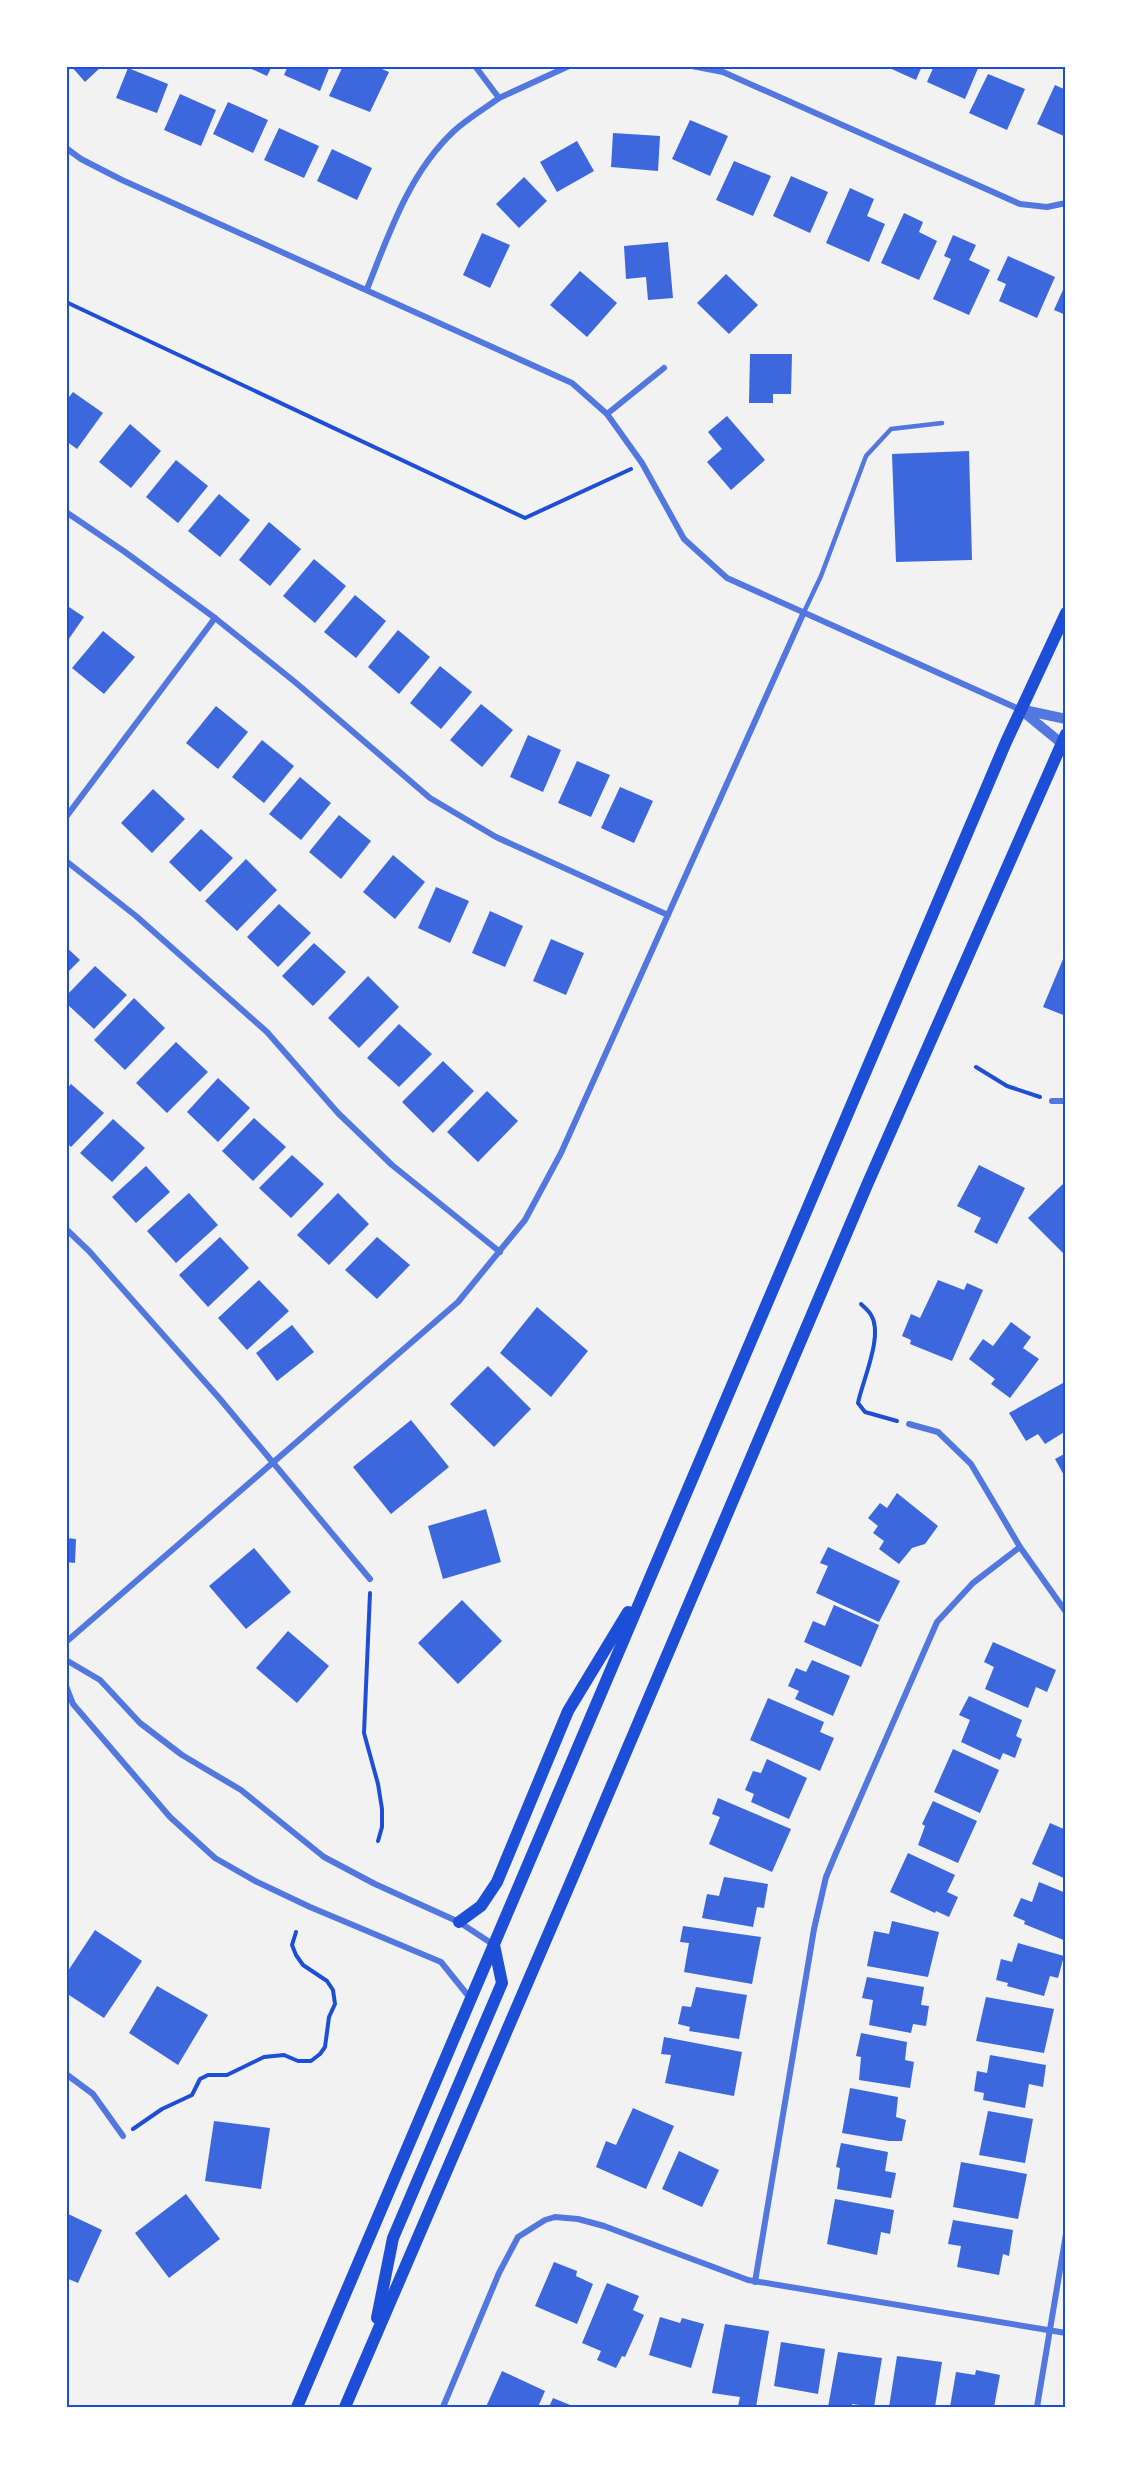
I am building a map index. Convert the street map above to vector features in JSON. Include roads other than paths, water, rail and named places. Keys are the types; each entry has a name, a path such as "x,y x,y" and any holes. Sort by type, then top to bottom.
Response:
{"main road":[{"path":"297,2407 1021,710 1066,613"},
{"path":"345,2407 867,1185 1064,742"},
{"path":"459,1922 481,1906 497,1882 568,1711 651,1575"},
{"path":"371,2344 393,2238 502,1983 494,1945"}],"street":[{"path":"475,66 499,98"},
{"path":"367,289 417,175 454,131 499,98 569,66"},
{"path":"692,66 723,72 1020,204 1047,207 1066,203"},
{"path":"66,148 81,159 122,180 572,383 607,414 642,463 684,539 711,566 727,578 1021,710 1064,742"},
{"path":"607,414 664,368"},
{"path":"66,512 215,618 295,682 430,798 496,837 668,915"},
{"path":"66,1642 458,1302 525,1220 561,1153 804,612"},
{"path":"66,817 215,618"},
{"path":"1021,710 1066,719"},
{"path":"66,861 136,916 267,1032 338,1113 392,1165 500,1252"},
{"path":"1052,1101 1066,1101"},
{"path":"66,1229 89,1251 274,1463 370,1579"},
{"path":"909,1424 938,1432 970,1464 1020,1547 1066,1612"},
{"path":"755,2282 814,1929 826,1877 937,1622 973,1583 1020,1547"},
{"path":"66,1660 100,1680 148,1730 182,1755 242,1790 324,1857 375,1884 459,1922 494,1945"},
{"path":"66,1686 73,1704 170,1817 214,1858 301,1903 441,1962 471,1999"},
{"path":"66,2074 93,2094 123,2136"},
{"path":"443,2407 500,2273 518,2237 545,2220 555,2217 578,2218 604,2226 690,2260 755,2282 1066,2333"},
{"path":"1037,2407 1066,2234"}],"lane":[{"path":"804,612 821,576 866,456 891,429 942,423"}]}
